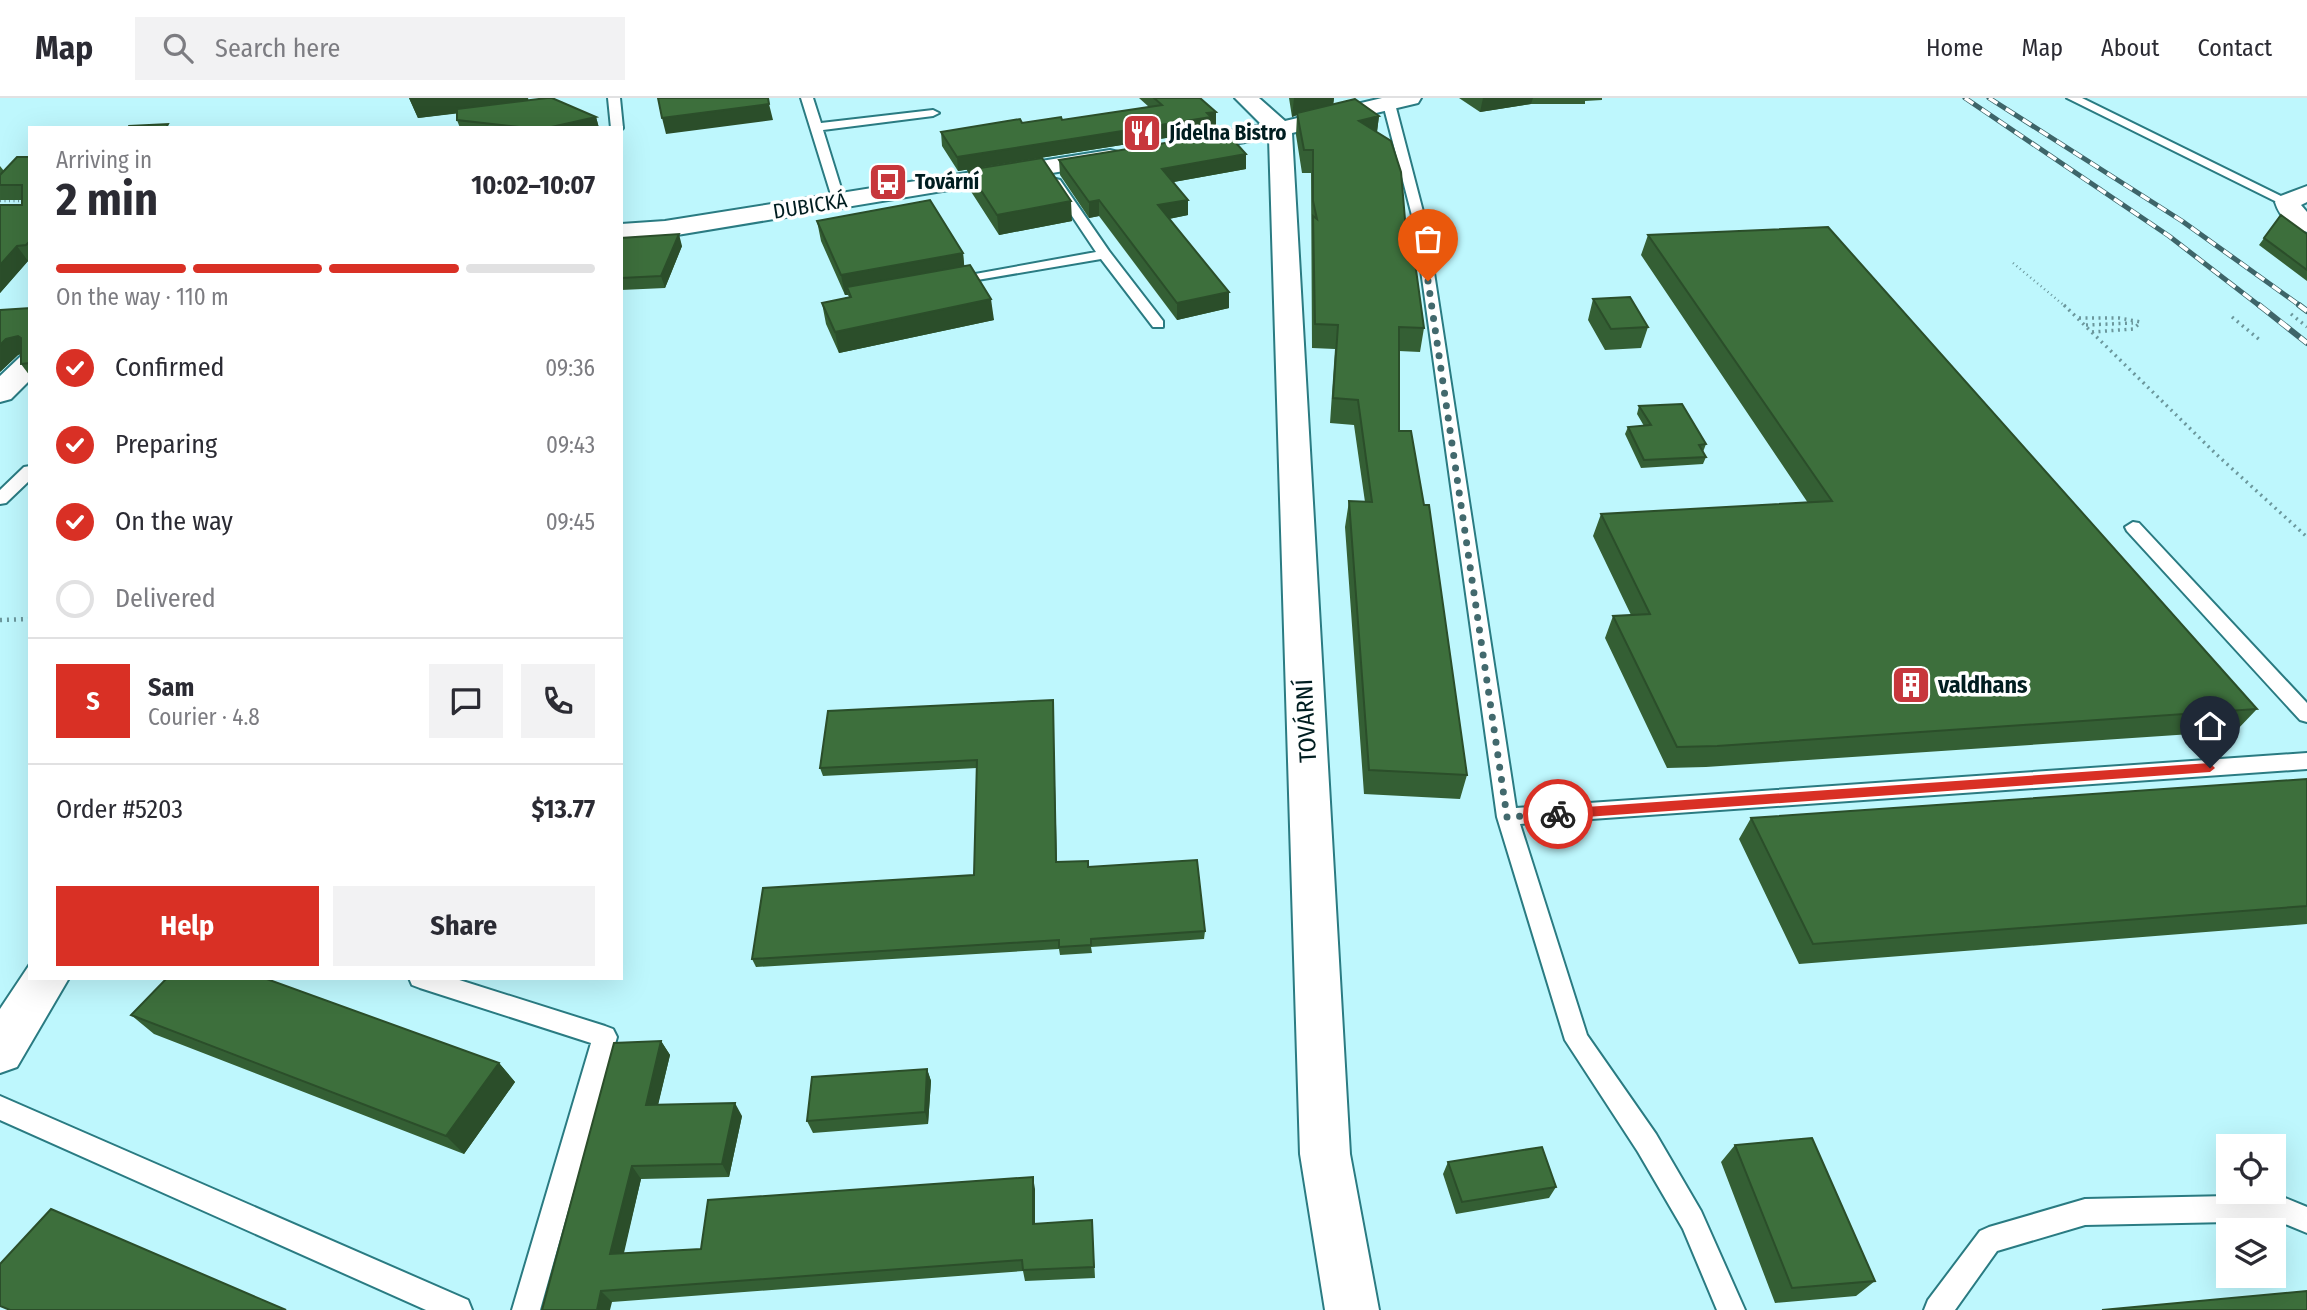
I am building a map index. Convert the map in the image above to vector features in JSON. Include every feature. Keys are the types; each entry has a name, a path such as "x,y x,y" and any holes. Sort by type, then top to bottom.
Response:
{"street":[{"path":"1246,98 1280,129"},
{"path":"1157,149 1280,129 1399,101"},
{"name":"TOVÁRNÍ","path":"1280,129 1325,1154 1352,1310"},
{"name":"DUBICKÁ","path":"623,232 665,229 1130,154"},
{"path":"2297,197 2291,214 2307,224"},
{"path":"0,393 28,365"},
{"path":"0,1051 45,980"}],"lane":[{"path":"614,98 617,126"},
{"path":"807,98 839,201"},
{"path":"2073,98 2297,197"},
{"path":"1399,101 1507,817 1577,1040 1647,1143 1692,1220 1731,1310"},
{"path":"817,127 933,113"},
{"path":"1046,167 1104,254 1158,324"},
{"path":"944,284 1104,254"},
{"path":"0,499 28,473"},
{"path":"2133,527 2307,715"},
{"path":"1507,817 2307,761"},
{"path":"426,980 605,1037 526,1310"},
{"path":"0,1108 458,1310"},
{"path":"1938,1310 1989,1240 2085,1212 2278,1208 2307,1220"}],"path":[{"path":"0,201 28,201"},
{"path":"2013,264 2079,318 2216,454 2307,537"},
{"path":"2291,314 2307,327"},
{"path":"2232,317 2261,341"},
{"path":"2079,318 2119,318 2141,322"},
{"path":"2085,325 2141,322"},
{"path":"2092,332 2133,329 2141,322"},
{"path":"0,620 28,619"}],"building":[{"path":"552,98 596,117 556,126 510,126 457,120 457,109"},
{"path":"658,98 768,98 769,104 662,118"},
{"path":"1154,98 1200,98 1216,112 1207,113 1211,117 957,157 941,132 1020,119 1022,123 1061,117 1062,120 1162,105"},
{"path":"1355,99 1379,116 1359,121 1391,141 1401,172 1408,255 1414,255 1424,328 1399,327 1399,431 1411,431 1424,505 1429,505 1467,775 1369,770 1349,501 1372,502 1358,400 1333,398 1338,325 1315,324 1313,216 1317,219 1313,201 1313,150 1304,150 1297,113"},
{"path":"168,124 167,126 129,126"},
{"path":"1227,133 1246,154 1162,169 1188,200 1158,205 1229,292 1177,303 1099,200 1089,202 1059,160"},
{"path":"17,157 28,157 28,243 17,246 0,265 0,205 22,205 22,185 0,185 0,175"},
{"path":"1042,158 1071,201 997,215 968,170"},
{"path":"930,200 963,253 841,275 817,221"},
{"path":"2281,215 2307,234 2307,270 2264,238"},
{"path":"1828,227 2257,709 1677,747 1613,616 1650,614 1601,514 1832,501 1648,235"},
{"path":"679,234 661,276 623,278 623,238"},
{"path":"970,265 991,299 835,332 822,303 851,297 847,287"},
{"path":"1630,297 1648,327 1611,329 1593,299"},
{"path":"28,308 28,363 21,364 21,338 18,336 6,339 0,345 0,310"},
{"path":"1682,404 1706,444 1699,445 1706,457 1644,460 1628,427 1651,425 1639,406"},
{"path":"1053,700 1056,862 1088,861 1088,867 1197,860 1205,931 1091,939 1091,945 1059,947 1059,940 752,959 763,888 974,875 977,760 820,768 828,711"},
{"path":"2307,779 2307,906 1813,944 1751,818"},
{"path":"165,980 270,980 499,1063 446,1136 131,1015"},
{"path":"661,1041 646,1105 735,1103 722,1164 632,1166 610,1254 701,1249 708,1200 1033,1177 1033,1224 1092,1220 1094,1267 1023,1270 1022,1260 601,1291 597,1310 542,1310 614,1043"},
{"path":"927,1069 925,1112 807,1121 812,1077"},
{"path":"1812,1138 1875,1281 1792,1288 1735,1145"},
{"path":"1542,1147 1556,1187 1462,1202 1448,1162"},
{"path":"51,1209 286,1310 10,1310 0,1306 0,1264"},
{"path":"2307,1291 2307,1310 2102,1310"}],"railway":[{"path":"1965,98 2169,236 2261,307"},
{"path":"1989,98 2182,221 2302,307"},
{"path":"2259,305 2307,343"},
{"path":"2299,305 2307,311"}],"way so far":[{"path":"1428,281 1507,817 1558,814"}],"place":[{"name":"Jídelna Bistro","path":"1142,133"},
{"name":"Tovární","path":"888,182"},
{"name":"valdhans","path":"1911,685"}],"route":[{"path":"1558,814 2210,768"}]}
